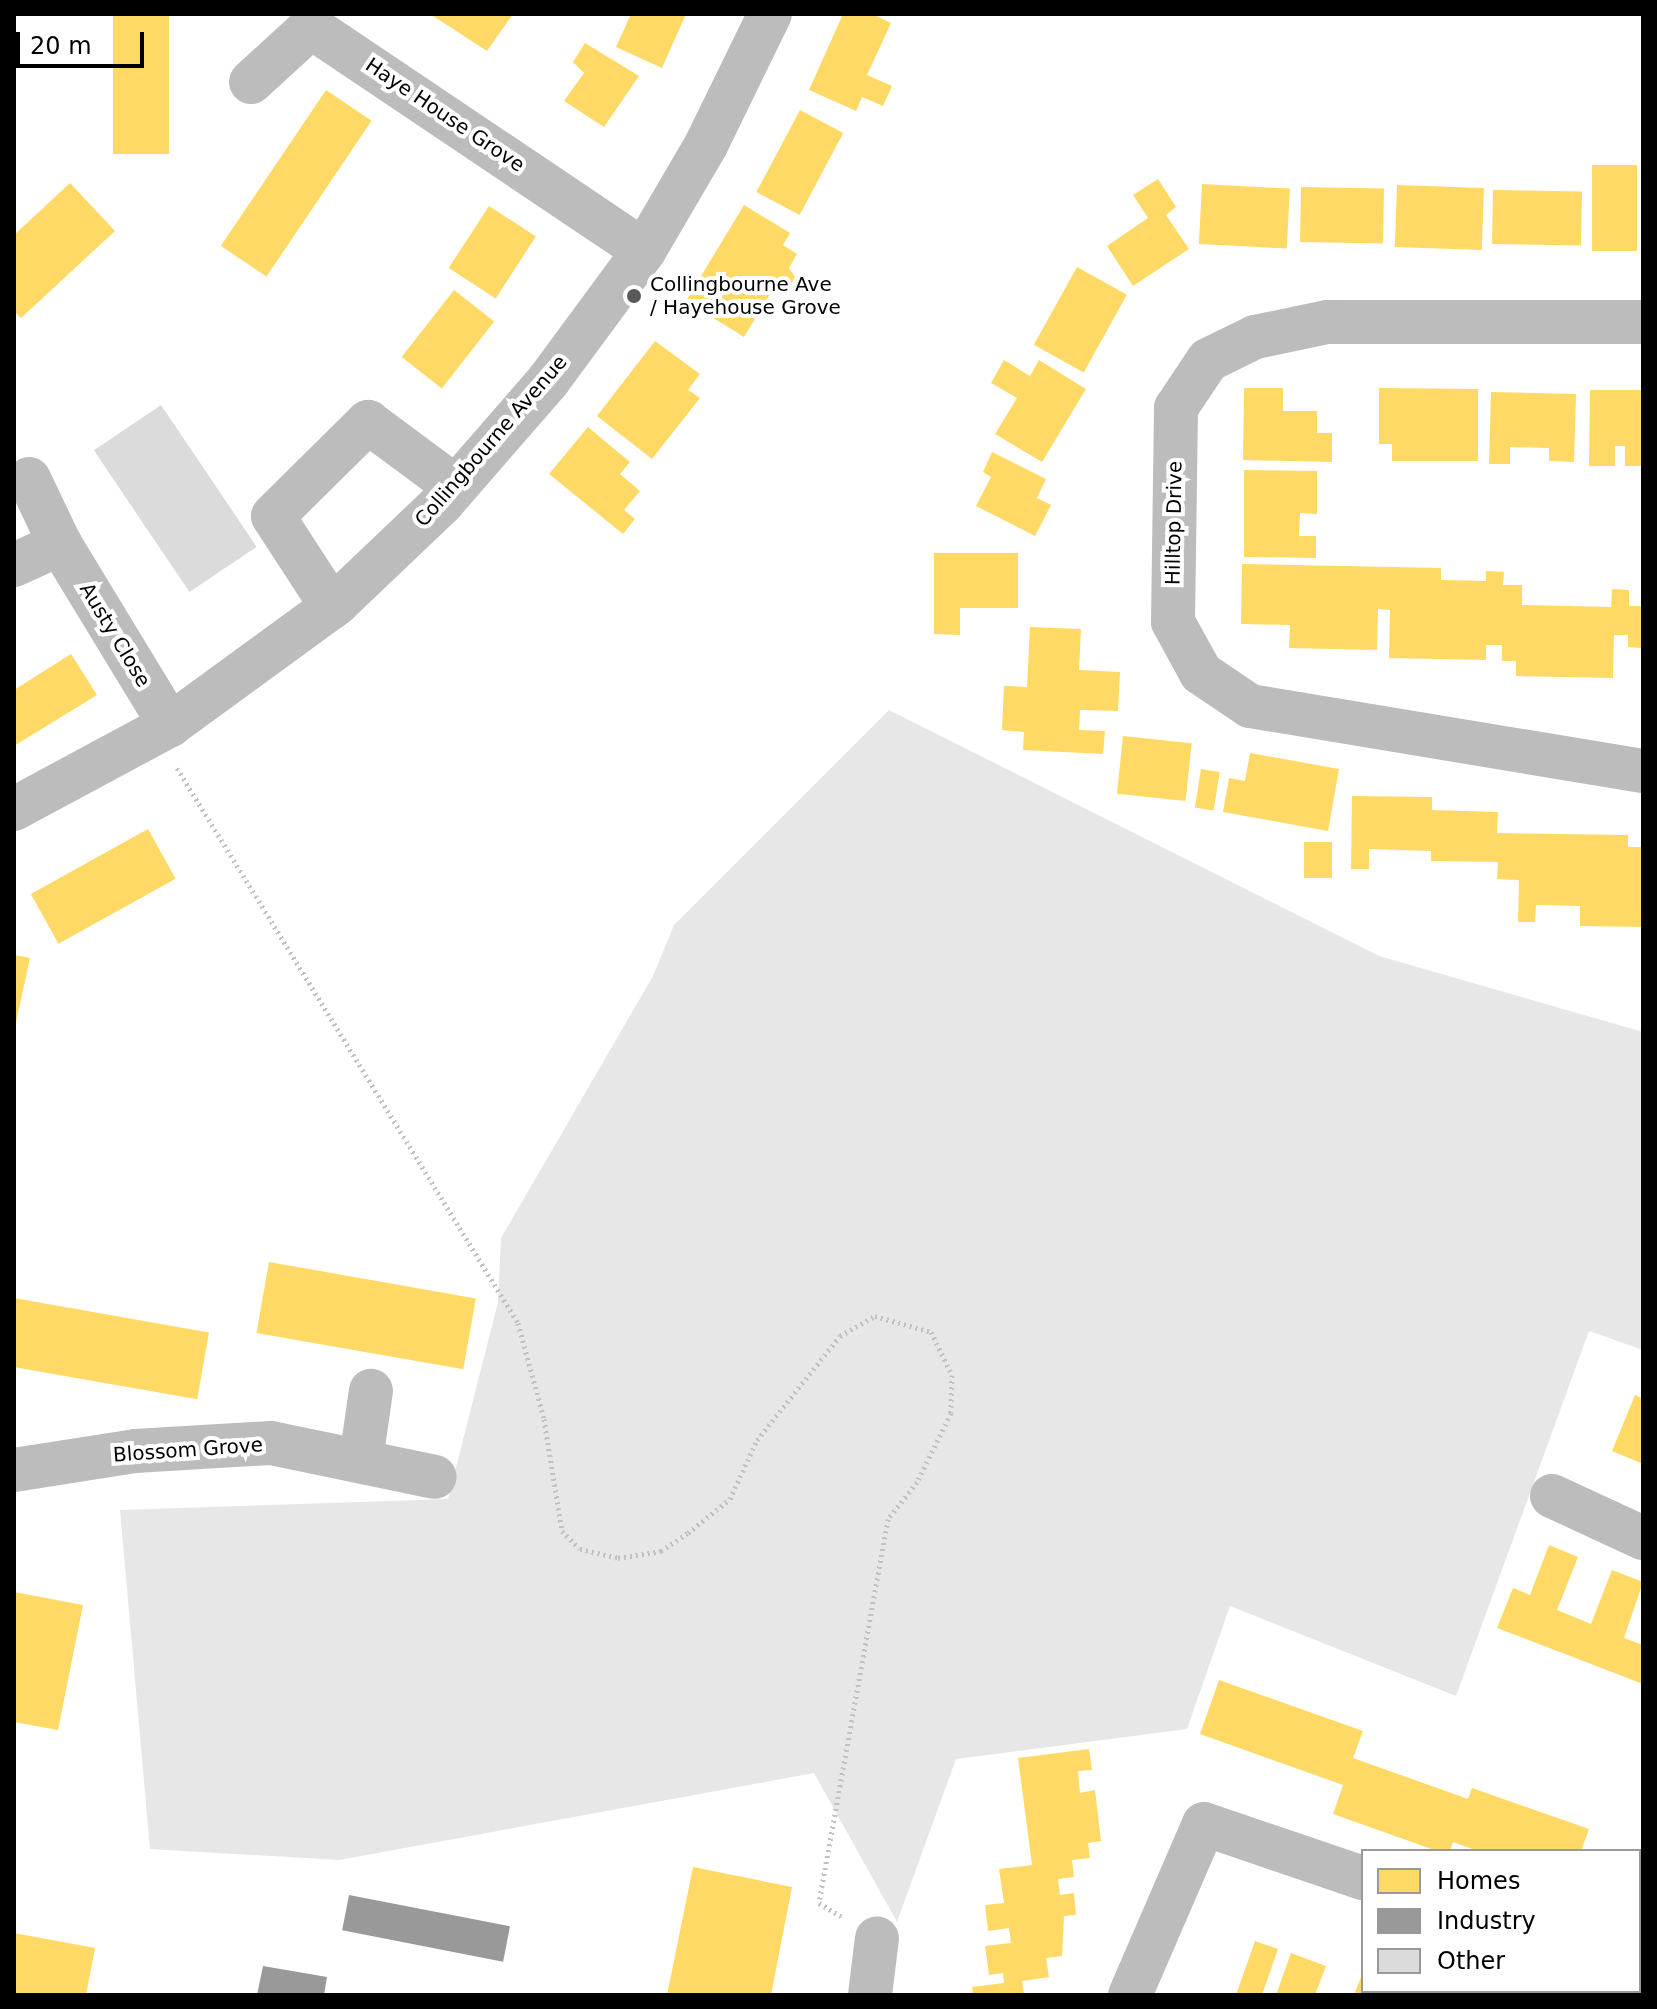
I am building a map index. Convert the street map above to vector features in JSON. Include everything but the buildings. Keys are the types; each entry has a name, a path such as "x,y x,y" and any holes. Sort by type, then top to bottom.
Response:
{"street":[{"name":"Collingbourne Avenue","path":"14,809 163,729 332,607 456,487 548,381 644,251 706,145 770,14"},
{"name":"Haye House Grove","path":"251,82 310,20 644,251"},
{"name":"Hilltop Drive","path":"1643,322 1327,322 1255,337 1208,360 1176,408 1173,622 1201,673 1250,706 1643,771"},
{"path":"332,607 273,516 368,422 456,487"},
{"name":"Austy Close","path":"29,479 60,544 163,729"},
{"path":"14,565 60,544"},
{"path":"361,1460 371,1391"},
{"name":"Blossom Grove","path":"14,1470 135,1451 271,1443 435,1477"},
{"path":"1552,1496 1643,1538"},
{"path":"1130,1995 1204,1824 1361,1877"},
{"path":"870,1995 877,1938"}],"path":[{"path":"163,729 518,1323 544,1419 562,1531 580,1549 618,1558 661,1551 730,1499 757,1440 840,1336 875,1316 931,1332 952,1375 951,1413 917,1482 888,1519 819,1903 877,1938"}],"shaded area":[{"path":"889,710 1379,956 1643,1032 1643,1350 1589,1331 1456,1696 1230,1606 1187,1729 956,1759 897,1922 814,1773 339,1860 150,1849 120,1510 448,1499 498,1302 501,1238 653,976 674,925"}],"place":[{"name":"Collingbourne Ave / Hayehouse Grove","path":"634,296"}]}
